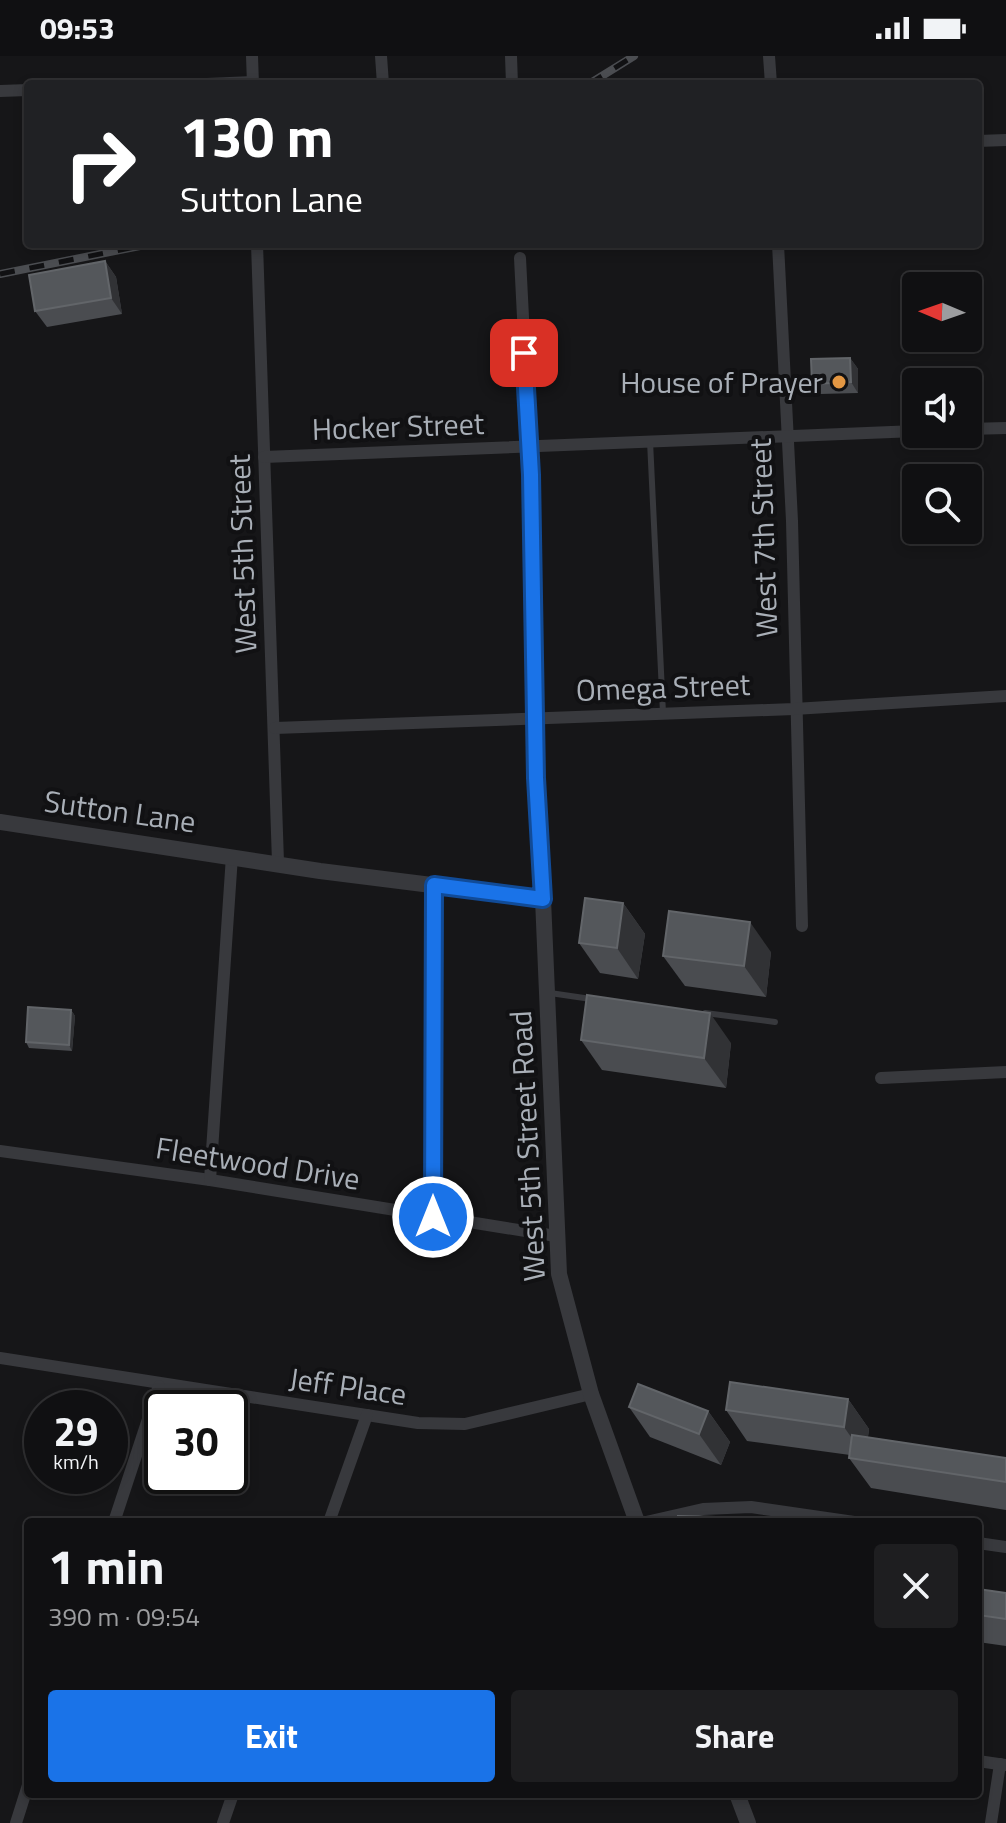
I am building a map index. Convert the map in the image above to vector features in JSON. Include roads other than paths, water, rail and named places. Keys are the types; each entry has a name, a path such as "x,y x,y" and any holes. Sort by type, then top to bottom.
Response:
{"street":[{"path":"252,56 253,80"},
{"path":"381,56 383,80"},
{"path":"511,56 512,80"},
{"path":"769,56 771,80"},
{"path":"0,91 24,90"},
{"path":"982,141 1006,140"},
{"name":"West 5th Street","path":"257,248 278,862"},
{"name":"West 7th Street","path":"778,248 792,521 794,709 802,926"},
{"path":"278,862 543,899 520,258"},
{"path":"982,429 1006,428"},
{"name":"Hocker Street","path":"264,457 902,432"},
{"name":"Omega Street","path":"275,728 794,709 1006,696"},
{"name":"Sutton Lane","path":"0,822 278,862"},
{"path":"210,1180 232,856"},
{"path":"433,1217 434,885"},
{"name":"West 5th Street Road","path":"543,899 556,1236 565,1304 591,1394 636,1518"},
{"path":"881,1078 1006,1072"},
{"name":"Fleetwood Drive","path":"0,1151 210,1180 556,1236"},
{"name":"Jeff Place","path":"0,1358 159,1386 418,1423 465,1424 508,1417 591,1394"},
{"path":"115,1518 159,1386"},
{"path":"330,1518 367,1415"},
{"path":"664,1518 703,1509 751,1507 827,1518"},
{"path":"982,1544 1006,1547"},
{"path":"982,1761 1003,1764 991,1823"},
{"path":"16,1823 24,1798"},
{"path":"223,1823 232,1798"},
{"path":"739,1798 748,1823"}],"lane":[{"path":"650,441 663,713"},
{"path":"547,993 608,1001"},
{"path":"699,1013 775,1022"}],"railway":[{"path":"595,80 634,56"},
{"path":"0,274 130,248"}],"place":[{"name":"House of Prayer","path":"839,382"}]}
